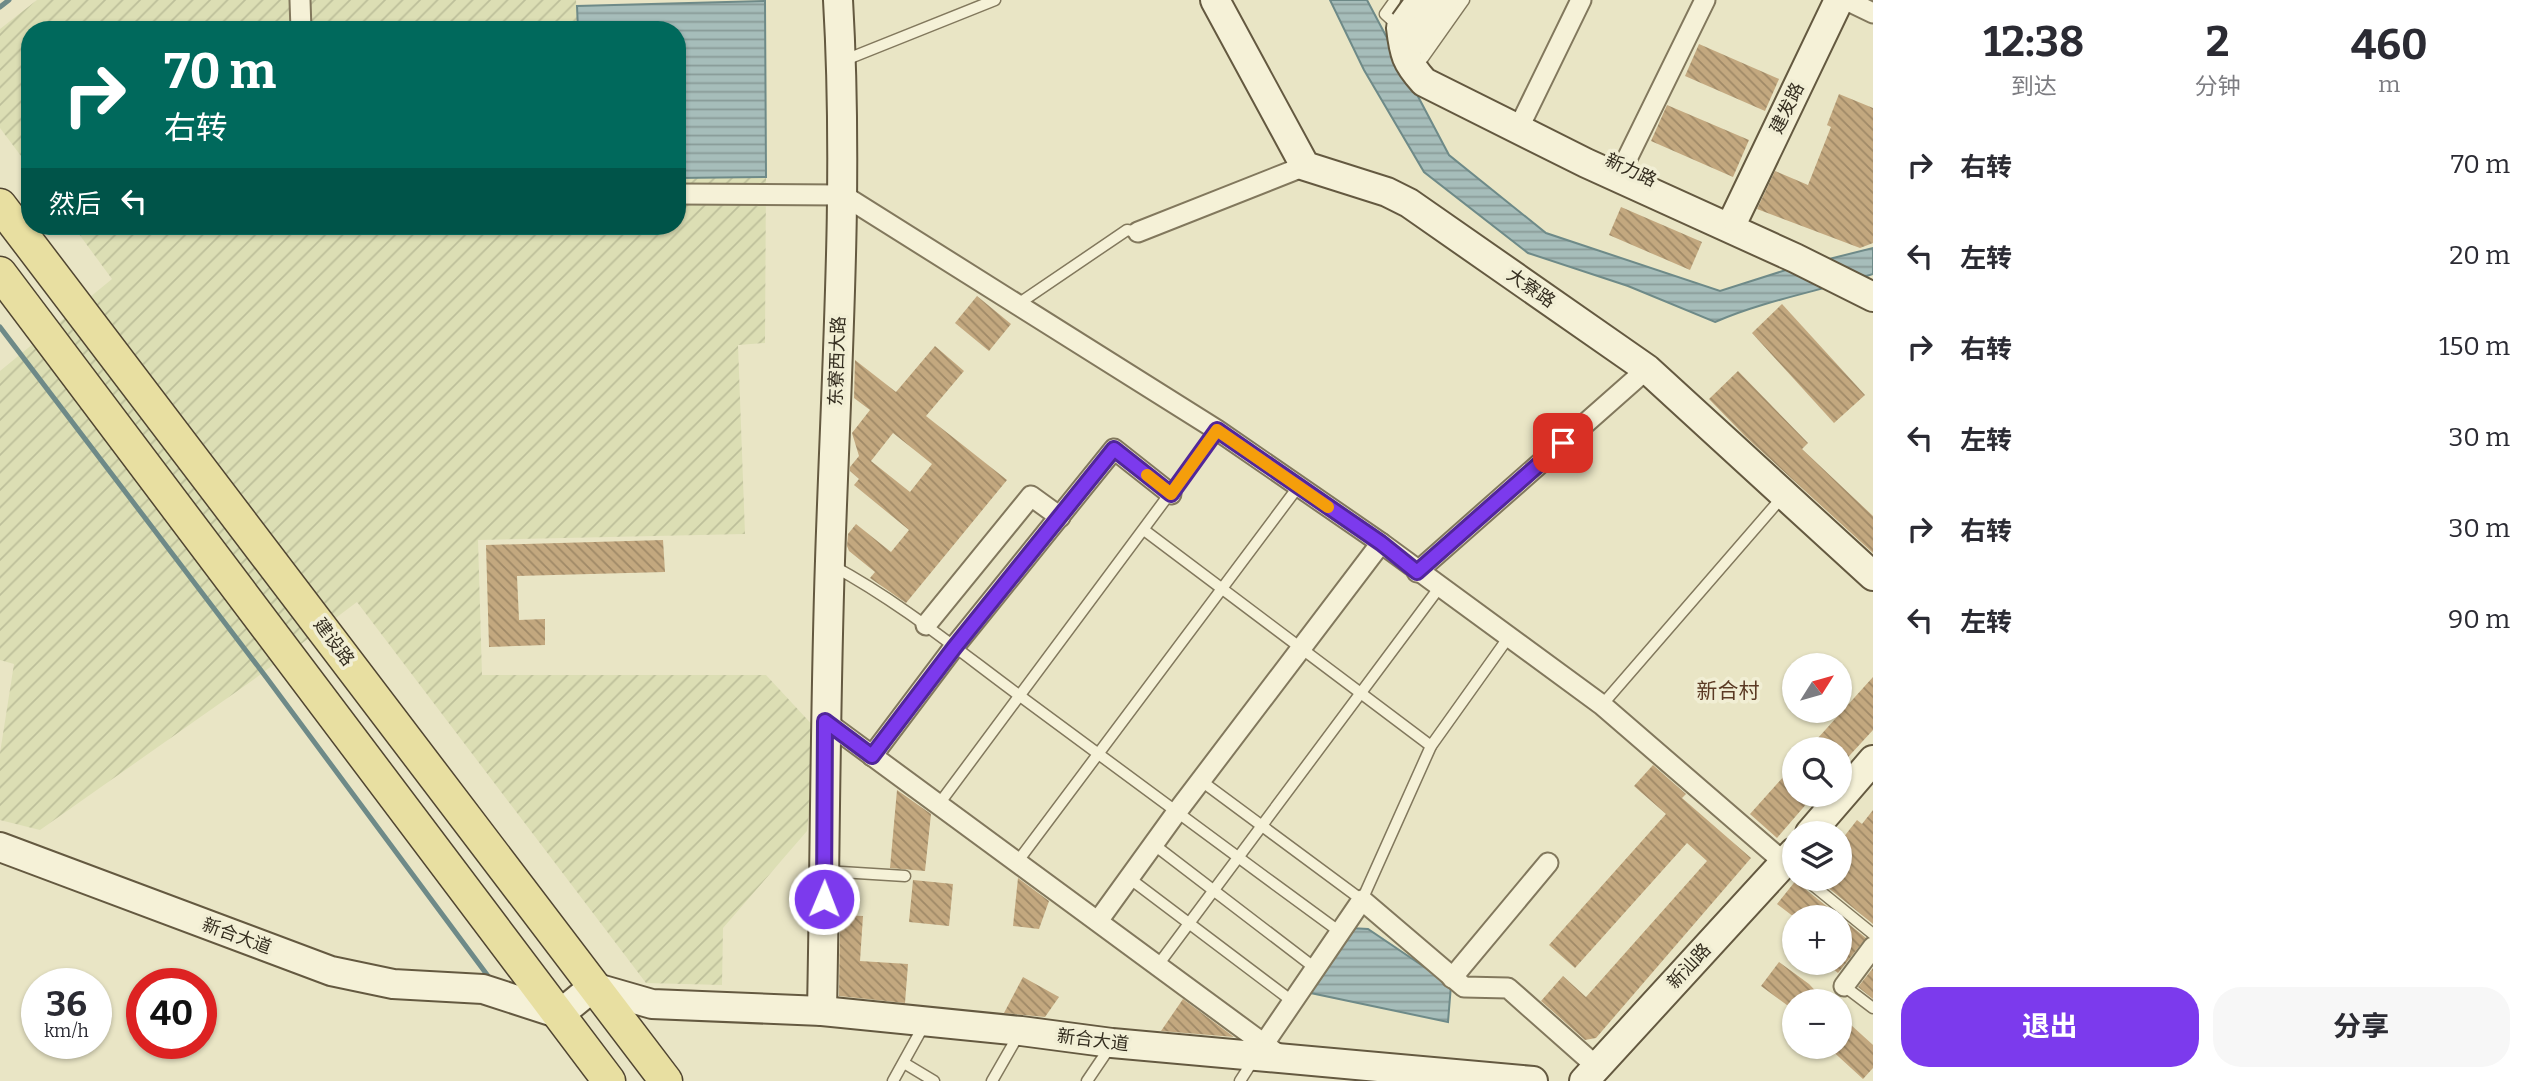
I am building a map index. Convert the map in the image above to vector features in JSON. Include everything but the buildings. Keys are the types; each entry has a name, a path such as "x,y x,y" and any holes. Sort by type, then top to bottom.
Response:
{"main road":[{"name":"东寮西大路","path":"822,1011 825,721 843,195 838,0"},
{"path":"1215,0 1305,166"},
{"path":"1415,39 1421,0"},
{"path":"1444,0 1405,56 1411,68 1424,82 1453,89 1586,163 1803,255"},
{"name":"建发路","path":"1735,217 1839,0"},
{"name":"新力路","path":"1415,39 1429,67 1453,89 1735,217 1870,290"},
{"name":"大寮路","path":"1305,166 1387,192 1409,203 1647,369 1873,576"},
{"name":"建设路","path":"0,205 21,233"},
{"name":"建设路","path":"23,235 666,1081"},
{"path":"0,273 609,1081"},
{"path":"1820,821 1873,760"},
{"name":"新合大道","path":"0,847 331,971 394,984 483,989 560,1013"},
{"name":"新汕路","path":"1590,1074 1782,878"},
{"path":"560,1013 593,987"},
{"name":"新合大道","path":"593,987 653,1004 822,1011 1112,1043 1267,1052 1353,1069 1533,1081"}],"street":[{"path":"300,0 301,21"},
{"path":"1523,119 1581,0"},
{"path":"1623,167 1705,0"},
{"path":"1846,0 1873,13"},
{"path":"1138,232 1305,166"},
{"path":"686,194 843,195 1217,430 1381,543 1438,588 1602,705 1782,856"},
{"path":"1417,572 1647,369"},
{"path":"872,756 954,648 1114,449 1171,494"},
{"path":"926,625 1031,496 1060,517"},
{"path":"1098,921 1200,780 1381,543"},
{"path":"825,721 1158,965 1267,1052 1292,1001 1362,901 1464,988 1508,988 1590,1074"},
{"path":"1452,978 1548,863"},
{"path":"1844,986 1873,947"}],"lane":[{"path":"841,61 995,0"},
{"path":"1395,0 1385,14 1415,39 1464,0"},
{"path":"1017,304 1127,230 1138,232"},
{"path":"939,804 1217,430"},
{"path":"1018,861 1298,487"},
{"path":"1602,705 1784,495"},
{"path":"1144,530 1431,746"},
{"path":"830,564 870,586 926,625 1340,932"},
{"path":"1158,965 1438,588"},
{"path":"1200,780 1362,901 1431,746 1508,638"},
{"path":"1153,844 1315,968"},
{"path":"825,871 905,876"},
{"path":"1129,878 1292,1001"},
{"path":"1823,891 1873,934"},
{"path":"1844,986 1873,1007"},
{"path":"893,1081 926,1022"},
{"path":"992,1081 1021,1031"},
{"path":"1087,1081 1112,1043"},
{"path":"1240,1081 1267,1052"},
{"path":"904,1063 934,1081"}],"green space":[{"path":"37,0 576,0 577,21 21,21 21,156 0,128 0,29"},
{"path":"766,177 765,343 738,345 745,534 478,540 482,675 766,675 818,731 807,831 723,928 722,985 646,983 357,602 253,680 40,830 0,820 0,753 14,664 0,660 0,371 112,279 80,235 686,235 686,178"}],"water":[{"path":"1330,0 1367,0 1449,155 1546,233 1720,291 1789,269 1873,248 1873,274 1773,302 1715,322 1628,286 1528,253 1424,172 1364,70"},
{"path":"765,1 766,177 686,178 686,21 578,21 577,6"},
{"path":"1350,928 1368,929 1451,985 1448,1022 1306,992"}],"waterway":[{"path":"0,7 9,0"},
{"path":"0,327 266,677 488,976"}],"slow traffic":[{"path":"1147,475 1171,494 1217,430 1328,507"}],"district":[{"name":"新合村","path":"1728,691"}],"route":[{"path":"824,899 825,721 872,756 954,648 1114,449 1171,494 1217,430 1381,543 1417,572 1563,443"}]}
